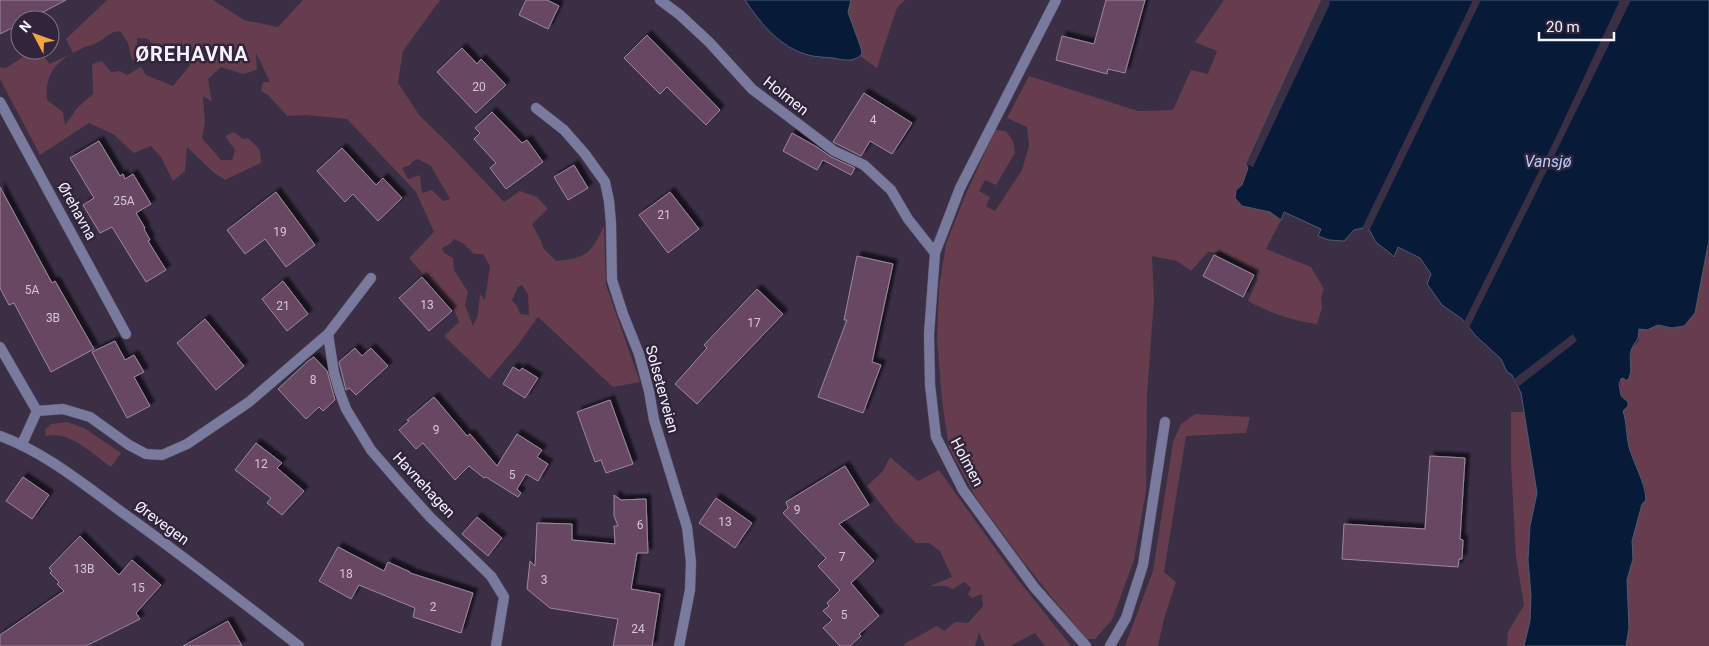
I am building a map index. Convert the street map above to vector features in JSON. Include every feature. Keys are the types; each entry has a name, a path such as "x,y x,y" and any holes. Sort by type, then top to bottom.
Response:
{"street":[{"name":"Holmen","path":"660,0 680,15 709,42 752,89 834,151 864,165 891,190 908,219 935,253"},
{"name":"Holmen","path":"1056,0 960,188 935,253 930,334 930,385 936,437 963,490 1002,546 1034,587 1086,646"},
{"name":"Ørehavna","path":"0,102 126,334"},
{"name":"Solseterveien","path":"536,108 564,130 585,154 605,182 611,223 612,280 622,314 639,354 649,391 654,420 687,527 691,562 690,590 679,646"},
{"path":"37,411 63,409 90,417 129,445 146,454 162,455 186,444 249,402 328,334 371,278"},
{"name":"Havnehagen","path":"328,334 334,373 346,409 372,450 402,487 430,517 491,576 504,597 496,646"},
{"path":"0,347 37,411"},
{"path":"22,444 37,411"},
{"path":"1110,646 1126,618 1143,565 1165,422"},
{"name":"Ørevegen","path":"0,436 22,444 73,476 174,550 299,646"}],"shaded area":[{"path":"107,0 213,0 244,20 278,27 303,0 440,0 403,51 398,83 420,116 504,202 520,191 537,197 548,209 532,224 543,248 556,261 574,258 586,253 595,243 604,226 606,285 640,382 613,387 538,317 517,346 489,379 444,336 459,322 454,309 409,258 434,232 416,192 347,119 306,115 287,116 268,95 261,91 263,82 270,82 256,53 257,70 243,74 221,67 208,79 212,102 203,96 205,122 202,138 221,160 232,160 235,150 225,136 234,132 243,139 248,138 260,150 261,163 225,180 213,172 187,147 185,171 173,181 161,157 151,146 134,153 113,134 89,123 40,155 0,79 0,67 6,68 18,60 47,60 50,64 72,53 61,61 51,73 47,90 47,100 63,112 65,125 78,107 93,94 92,64 102,61 111,72 120,71 127,75 141,67 146,75 173,86 190,65 179,49 166,55 156,50 148,39 137,38 138,58 132,60 128,43 120,31 111,33 97,43 73,53 66,39","holes":["418,159 431,166 450,199 443,201 432,190 422,193 420,175 408,179 402,168","454,239 464,244 474,254 483,254 490,266 485,300 480,294 478,315 473,326 465,305 468,292 454,270 453,258 444,253 442,248 450,244","522,285 528,294 529,315 520,314 512,300 518,287"]},
{"path":"825,0 905,0 897,8 877,68 860,56 852,61 827,58"},
{"path":"1224,0 1321,0 1246,164 1248,168 1242,185 1236,190 1249,208 1270,212 1281,220 1266,249 1311,267 1324,289 1321,297 1322,308 1317,324 1281,316 1248,301 1258,279 1255,272 1221,252 1208,252 1191,271 1177,261 1152,256 1154,300 1147,395 1146,491 1134,560 1112,620 1095,639 1087,639 1022,560 975,496 949,448 942,401 937,339 939,288 946,244 995,130 1006,131 1013,141 1015,153 996,185 985,180 979,191 990,197 986,206 995,211 1022,170 1029,146 1027,127 1007,118 1029,76 1138,111 1173,110 1191,70 1208,74 1217,51 1195,42"},
{"path":"1709,240 1709,646 1507,646 1508,632 1524,605 1516,557 1511,462 1511,412 1525,412 1537,493 1533,511 1632,548 1632,541 1642,504 1646,500 1646,491 1629,447 1623,411 1624,400 1620,391 1621,379 1631,357 1632,348 1639,341 1639,329 1658,325 1672,328 1684,326 1694,313"},
{"path":"1195,414 1250,417 1246,433 1186,436 1164,572 1176,582 1164,619 1158,646 1125,646 1153,571 1173,442 1181,424"},
{"path":"67,422 84,428 121,453 111,467 72,440 55,435 46,436 45,430 51,424"},
{"path":"890,457 918,481 939,470 1015,576 1071,646 1045,646 1035,633 1010,646 985,646 979,632 975,646 905,646 904,644 937,626 944,631 955,622 968,623 983,606 982,594 972,598 968,594 971,588 964,582 953,589 946,586 930,586 952,577 940,551 929,543 916,543 894,521 867,486 883,471"}],"water":[{"path":"745,0 851,0 848,12 862,54 855,59 845,60 817,57 793,49 769,31"},
{"name":"Vansjø","path":"1321,0 1709,0 1709,240 1695,313 1684,326 1672,328 1658,325 1647,330 1639,329 1638,339 1632,348 1630,356 1631,369 1629,377 1627,381 1623,378 1621,379 1619,384 1621,396 1628,402 1628,406 1623,411 1628,442 1644,486 1646,500 1642,504 1632,541 1633,559 1627,580 1629,628 1626,646 1524,646 1530,621 1531,596 1528,560 1530,526 1537,493 1521,393 1501,359 1476,336 1462,319 1442,305 1427,284 1431,274 1420,258 1398,247 1394,257 1376,242 1367,227 1354,230 1344,241 1329,240 1318,236 1321,229 1284,212 1281,220 1270,212 1242,206 1235,198 1236,190 1242,185 1248,168 1246,164"}],"pier":[{"path":"1321,0 1330,0 1329,6 1253,167 1246,164"},
{"path":"1473,0 1481,0 1370,229 1362,228"},
{"path":"1620,0 1631,0 1469,328 1464,322 1557,135"},
{"path":"1573,334 1577,341 1518,387 1514,379"}],"building":[{"path":"0,0 66,0 47,10 10,10 10,29 0,34"},
{"path":"526,0 547,0 559,6 548,29 519,15"},
{"path":"1106,0 1145,0 1125,73 1108,69 1107,74 1056,60 1062,36 1094,44"},
{"path":"647,35 720,110 706,125 667,87 660,94 624,58"},
{"path":"462,48 477,64 481,59 506,85 476,113 437,72"},
{"path":"864,93 912,123 892,154 870,141 861,156 833,142"},
{"path":"492,112 522,143 527,140 543,162 506,189 490,168 496,163 474,139 480,133 475,128"},
{"path":"792,133 831,157 855,168 851,175 823,160 817,170 783,151"},
{"path":"99,141 120,176 123,174 125,179 133,174 151,204 136,213 145,228 150,240 148,241 166,270 146,282 112,227 100,233 83,205 94,198 70,158"},
{"path":"342,148 376,185 383,178 402,198 378,221 353,194 345,202 317,171"},
{"path":"574,165 588,188 568,200 554,177"},
{"path":"0,187 52,283 55,281 94,349 51,372 14,303 9,305 0,288"},
{"path":"276,192 315,245 286,267 265,239 245,254 227,230"},
{"path":"670,192 699,229 668,253 639,215"},
{"path":"1214,255 1254,275 1243,297 1203,276"},
{"path":"857,256 893,264 872,362 881,365 863,413 818,397 847,320 844,320"},
{"path":"422,277 452,311 429,331 399,298"},
{"path":"283,281 308,314 287,331 262,299"},
{"path":"757,289 783,314 697,404 675,384 707,348 704,345"},
{"path":"205,319 244,366 216,390 177,343"},
{"path":"115,341 125,360 134,355 144,372 134,377 150,406 127,418 92,352"},
{"path":"355,348 362,356 371,348 388,366 356,395 349,388 346,390 339,362"},
{"path":"314,357 327,371 335,400 323,411 319,407 306,419 278,389"},
{"path":"513,367 520,371 522,368 538,378 525,398 503,384"},
{"path":"434,397 467,436 470,434 497,466 517,434 542,450 537,457 548,464 538,481 526,474 517,489 521,493 518,497 486,477 484,478 469,466 455,480 423,443 416,449 399,430 409,421 407,420"},
{"path":"610,400 633,464 606,473 601,460 595,462 577,412"},
{"path":"256,443 282,463 277,468 304,491 282,515 267,503 271,498 235,470"},
{"path":"1430,456 1465,458 1460,539 1463,540 1462,559 1459,559 1458,567 1342,559 1344,524 1425,529"},
{"path":"845,466 869,505 839,524 874,561 851,583 879,616 859,634 861,636 850,646 840,646 823,628 832,620 823,611 829,606 827,603 840,590 818,566 826,558 783,513 788,508 786,502"},
{"path":"23,477 49,495 32,519 6,501"},
{"path":"614,495 621,500 646,499 648,553 637,553 631,589 660,594 652,646 613,646 618,619 550,608 527,589 530,561 535,566 537,523 572,524 572,540 615,544 614,526 618,526 614,516"},
{"path":"716,498 752,523 735,548 699,523"},
{"path":"477,517 502,538 488,556 462,534"},
{"path":"80,536 119,575 132,560 161,585 136,613 140,619 86,646 0,646 0,635 64,591 57,584 59,582 50,573 52,571 49,568"},
{"path":"338,547 384,571 388,562 410,573 473,593 461,633 413,617 415,608 359,585 351,599 319,581"},
{"path":"228,621 242,646 183,646"}],"district":[{"name":"ØREHAVNA","path":"192,54"}]}
